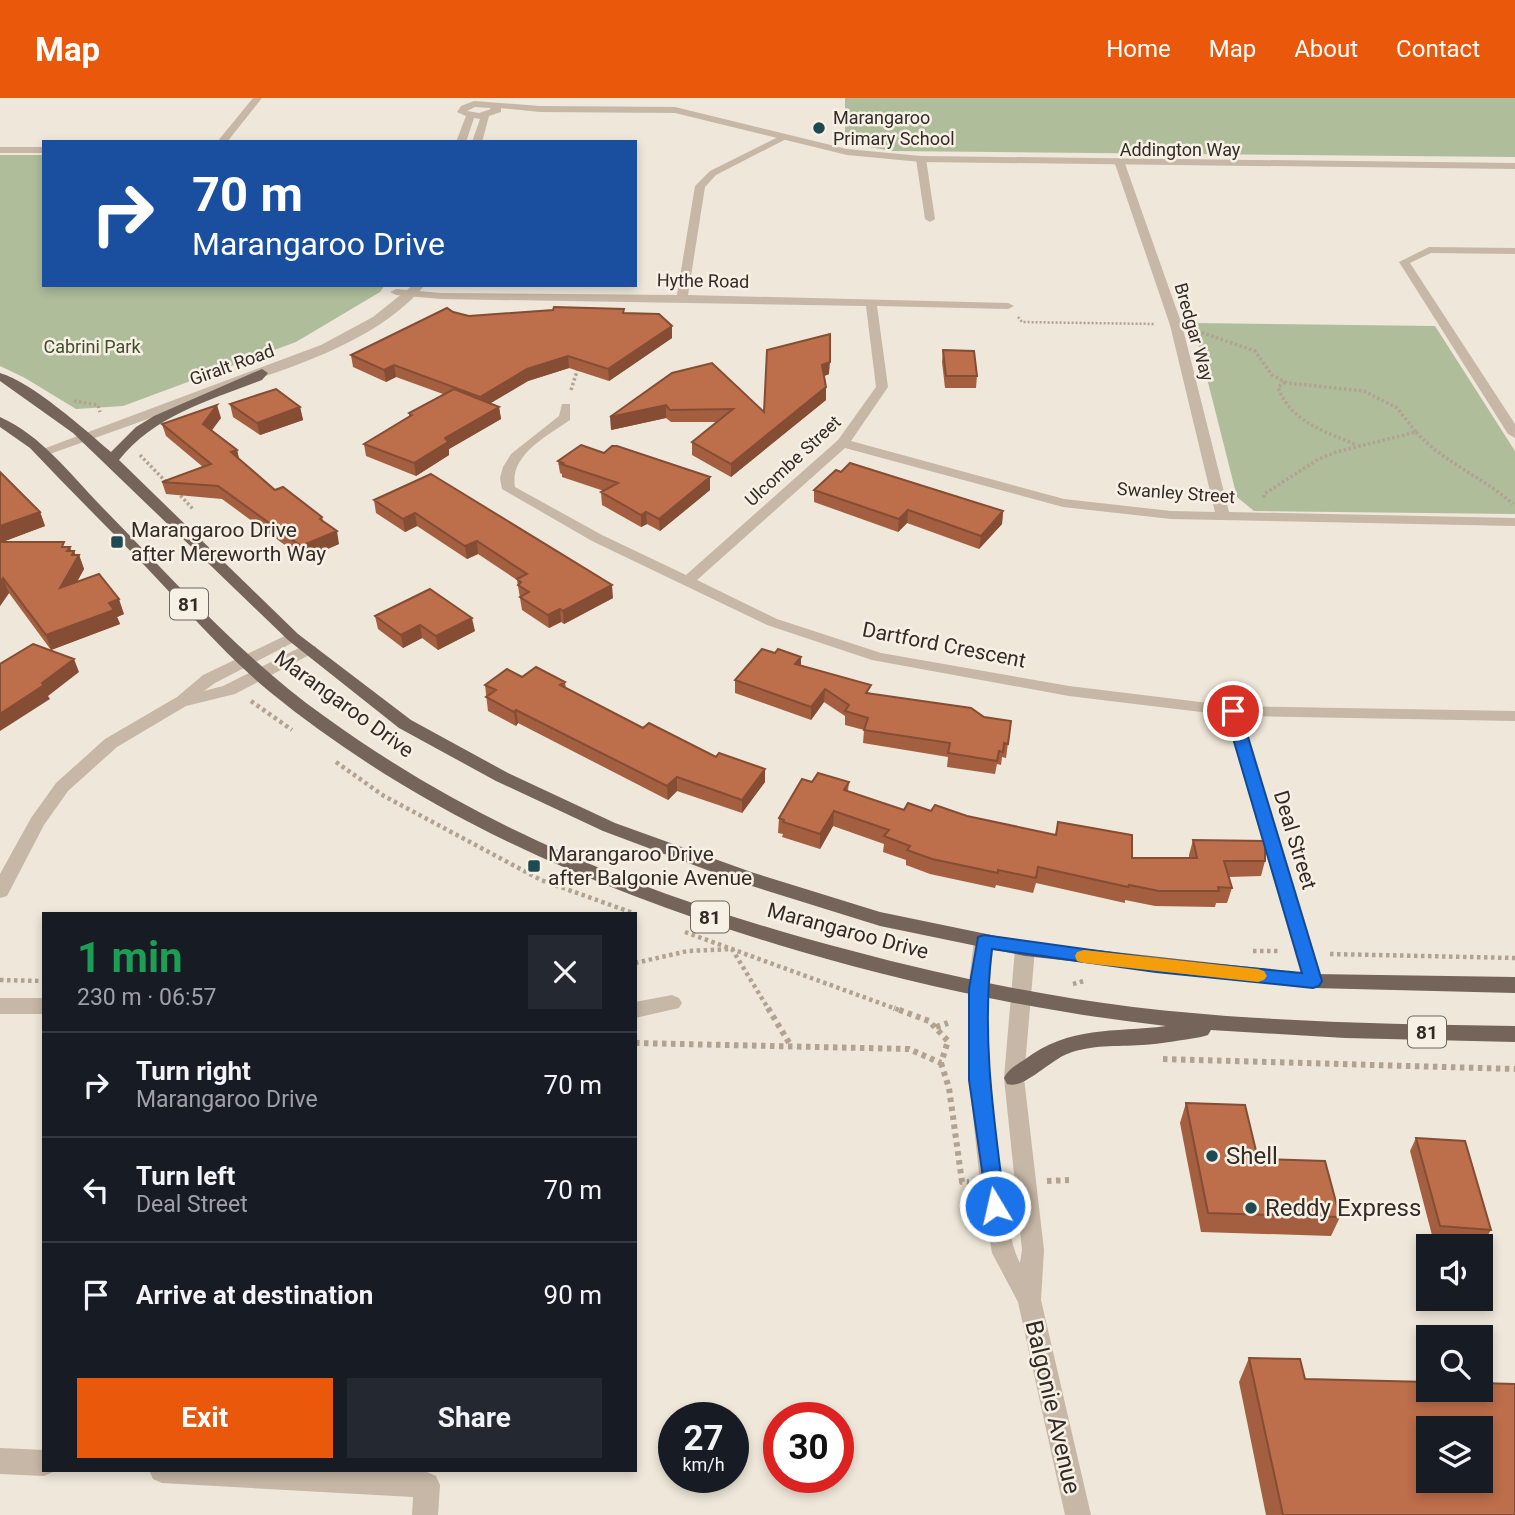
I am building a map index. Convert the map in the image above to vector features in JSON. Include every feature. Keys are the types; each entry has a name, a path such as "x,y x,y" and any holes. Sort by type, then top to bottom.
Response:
{"main road":[{"path":"112,460 123,443 169,414 262,373"},
{"name":"Marangaroo Drive","path":"0,377 12,382 82,433 293,637 405,724 502,777 609,827 745,877 880,919 1026,949 1313,981 1515,985"},
{"name":"Marangaroo Drive","path":"0,421 38,448 245,662 316,719 387,768 474,820 658,900 748,930 902,972 1020,997 1169,1019 1232,1024 1340,1031 1515,1034"},
{"path":"1014,1079 1042,1057 1063,1047 1096,1038 1144,1037 1232,1024"}],"street":[{"path":"224,140 258,98"},
{"path":"462,140 470,116 462,110 474,101"},
{"name":"Addington Way","path":"474,101 540,109 675,110 704,115 866,159 1515,168"},
{"path":"478,140 487,115 498,110 493,103"},
{"name":"Addington Way","path":"470,116 540,109"},
{"path":"682,298 700,186 713,173 785,137"},
{"path":"0,150 42,150"},
{"path":"921,161 930,219"},
{"name":"Bredgar Way","path":"1120,163 1176,325 1223,516"},
{"path":"1515,251 1429,250 1404,262 1515,434"},
{"name":"Hythe Road","path":"408,289 441,296 682,298 1008,306"},
{"name":"Giralt Road","path":"38,448 262,373 331,345 393,309 408,289"},
{"name":"Giralt Road","path":"82,433 109,419 288,354 348,324 408,289"},
{"name":"Ulcombe Street","path":"688,581 843,443 882,387 870,303"},
{"name":"Dartford Crescent","path":"566,407 565,417 509,463 505,479 509,489 597,538 772,622 878,657 1069,691 1233,711 1515,716"},
{"name":"Swanley Street","path":"843,443 1063,503 1171,515 1515,522"},
{"path":"0,891 37,822 62,787 111,743 183,701 209,679 293,637"},
{"path":"183,701 229,690 309,649"},
{"name":"Deal Street","path":"1233,711 1313,981"},
{"name":"Balgonie Avenue","path":"984,941 978,989 979,1080 991,1182 1003,1253 1029,1300 1078,1515"},
{"name":"Balgonie Avenue","path":"1026,949 1014,1079 1033,1250 1029,1300"},
{"path":"637,1010 672,1003"},
{"path":"0,1006 42,1006"},
{"path":"0,1461 42,1463"},
{"path":"197,1472 428,1485 425,1515"}],"path":[{"path":"1008,306 1022,321 1176,325"},
{"path":"1194,329 1255,351 1272,375 1285,382 1364,391 1397,408 1436,455 1498,489 1515,506"},
{"path":"566,407 581,358"},
{"path":"1285,382 1278,387 1288,409 1357,446"},
{"path":"62,397 83,404 98,405 97,410 109,419"},
{"path":"138,432 150,433 138,445 142,458 197,512"},
{"path":"1268,517 1264,494 1325,456 1416,432"},
{"path":"684,932 929,1021 948,1041 941,1063 949,1088 962,1182"},
{"path":"637,963 688,951 732,949"},
{"path":"732,949 791,1047"},
{"path":"1244,950 1515,958"},
{"path":"0,980 42,981"},
{"path":"935,1027 948,1023"},
{"path":"637,1043 909,1049 941,1063"},
{"path":"1155,1059 1515,1069"}],"green space":[{"path":"845,98 1515,98 1515,157 893,151 845,143"},
{"name":"Cabrini Park","path":"0,155 42,155 42,287 384,287 380,292 296,342 123,406 76,409 0,366"},
{"path":"1193,323 1435,326 1515,451 1515,514 1254,511 1237,497"}],"building":[{"path":"554,307 624,309 623,313 659,314 672,326 608,369 568,356 527,369 480,397 394,365 384,370 351,355 447,308 469,316 553,310"},
{"path":"830,334 830,362 822,365 826,387 731,464 692,442 733,409 670,410 666,405 610,417 672,373 712,363 764,412 767,350"},
{"path":"943,350 974,351 977,376 946,376"},
{"path":"276,389 300,407 257,423 230,404"},
{"path":"454,389 499,407 445,438 448,442 414,463 364,444 412,415 409,413"},
{"path":"217,405 203,424 237,450 231,452 275,490 283,487 337,531 301,546 218,486 162,482 211,464 162,424"},
{"path":"581,445 604,453 612,446 617,446 710,477 659,519 646,512 641,515 601,492 618,483 558,461"},
{"path":"850,463 1003,511 981,536 908,510 899,519 814,490 836,470 841,472"},
{"path":"0,472 40,512 0,526"},
{"path":"431,474 612,585 563,611 560,609 548,615 520,597 529,592 518,585 521,582 517,579 527,574 477,541 465,546 415,513 403,519 374,500"},
{"path":"0,542 64,542 62,547 70,547 67,551 74,551 72,555 79,555 60,588 99,574 119,599 109,603 114,610 46,635 3,578 0,583"},
{"path":"430,589 472,618 436,636 420,625 401,635 375,616"},
{"path":"33,644 74,659 42,683 44,685 0,714 0,664"},
{"path":"762,649 775,653 778,649 801,657 795,664 871,685 866,693 971,708 984,717 1011,721 1008,744 1004,743 1003,752 999,751 997,761 948,753 950,743 864,730 868,718 845,711 849,705 825,689 811,707 735,680"},
{"path":"536,667 565,682 560,685 643,728 649,723 716,757 719,753 765,769 742,800 677,777 667,786 486,697 496,690 485,685 507,669 522,677"},
{"path":"818,773 849,782 844,790 904,810 908,803 931,811 935,805 967,816 1056,835 1058,822 1132,835 1132,858 1197,858 1193,840 1265,841 1265,861 1224,861 1232,888 1218,887 1219,891 1159,891 1129,885 1128,887 1038,867 1036,878 998,870 998,873 932,859 907,850 910,846 884,836 889,830 834,811 820,834 783,822 784,820 779,818 802,779 812,782"},
{"path":"1186,1103 1245,1105 1258,1159 1325,1161 1340,1217 1208,1213"},
{"path":"1416,1138 1465,1141 1491,1230 1440,1226"},
{"path":"1249,1358 1300,1359 1305,1379 1416,1382 1416,1402 1493,1402 1493,1383 1515,1384 1515,1515 1283,1515"}],"slow traffic":[{"path":"1084,956 1258,976"}],"place":[{"name":"Marangaroo Primary School","path":"819,128"},
{"name":"Marangaroo Drive after Mereworth Way","path":"117,542"},
{"name":"Marangaroo Drive after Balgonie Avenue","path":"534,866"},
{"name":"Shell","path":"1212,1156"},
{"name":"Reddy Express","path":"1251,1208"}],"route":[{"path":"995,1206 979,1080 978,989 984,941 1026,949 1156,965 1313,981 1233,711"}]}
